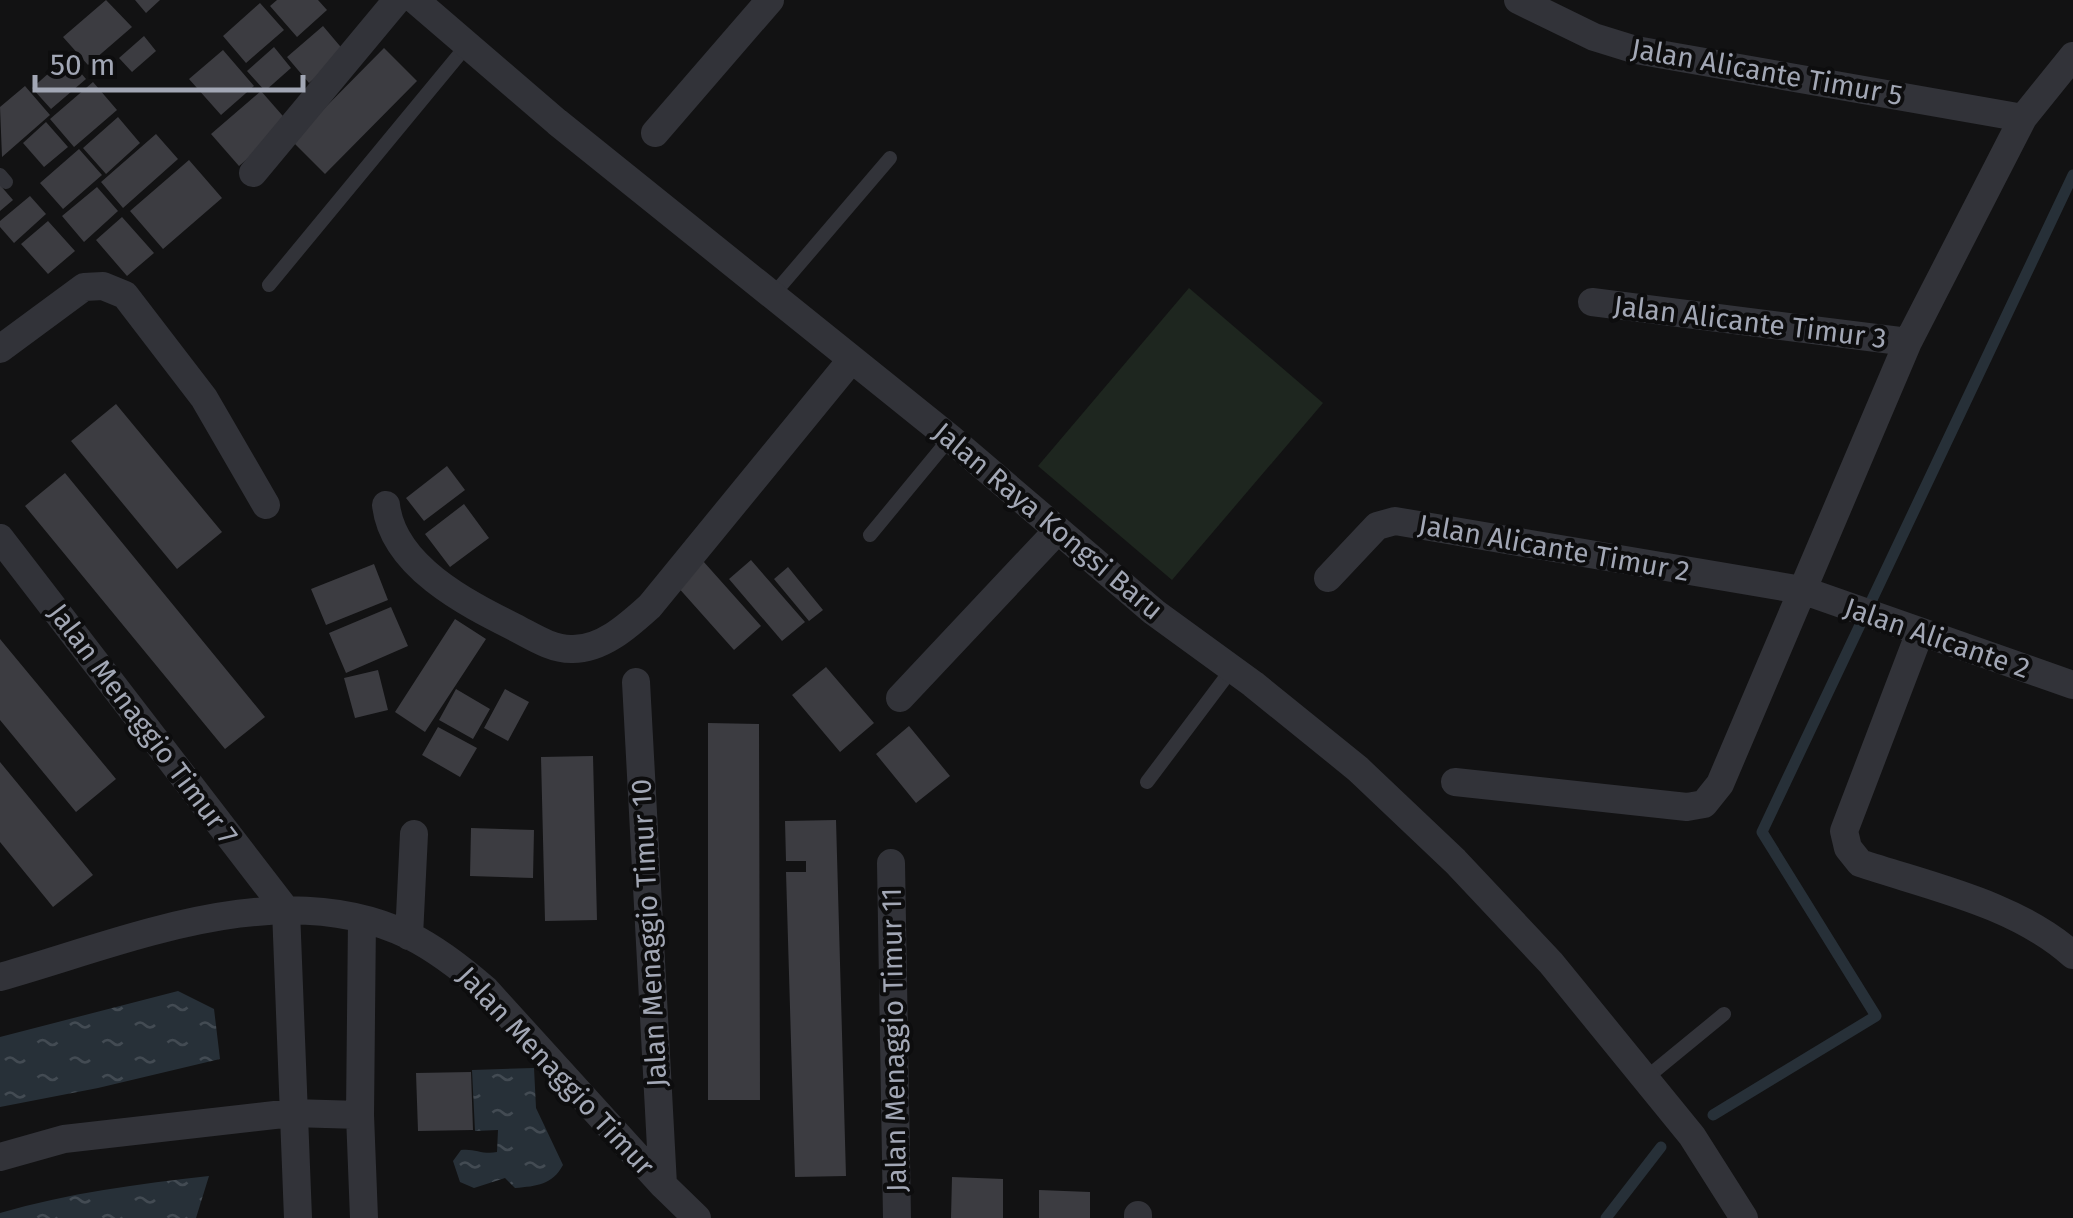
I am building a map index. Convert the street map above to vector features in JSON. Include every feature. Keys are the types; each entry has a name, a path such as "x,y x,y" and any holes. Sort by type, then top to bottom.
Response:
{"street":[{"path":"253,172 397,0"},
{"name":"Jalan Raya Kongsi Baru","path":"415,0 557,122 950,438 1154,612 1358,769 1455,861 1551,963 1692,1136 1744,1218"},
{"path":"655,133 770,0"},
{"name":"Jalan Alicante Timur 5","path":"1518,0 1594,37 1636,50 2023,118"},
{"path":"1459,782 1686,807 1704,804 1720,784 1811,594 1908,342 2023,118 2073,56"},
{"path":"0,349 84,287 104,286 126,295 204,398 266,505"},
{"name":"Jalan Alicante Timur 3","path":"1592,302 1908,342"},
{"path":"386,505 391,526 409,554 430,575 481,610 545,643 558,648 587,648 611,636 650,606 852,360"},
{"name":"Jalan Alicante Timur 2","path":"1328,578 1377,526 1395,521 1811,594"},
{"path":"900,698 1058,530"},
{"name":"Jalan Menaggio Timur 7","path":"0,538 286,910"},
{"name":"Jalan Alicante 2","path":"1811,594 2073,684"},
{"path":"1912,630 1844,830 1848,848 1860,863 2005,912 2049,934 2073,955"},
{"name":"Jalan Menaggio Timur 10","path":"636,682 663,1186"},
{"path":"409,936 414,834"},
{"name":"Jalan Menaggio Timur 11","path":"892,863 898,1218"},
{"path":"286,910 298,1218"},
{"name":"Jalan Menaggio Timur","path":"5,967 207,918 286,910 362,918 409,936 454,962 485,989 696,1218"},
{"path":"362,918 360,1116 364,1218"},
{"path":"0,1157 64,1139 292,1113 360,1116"}],"lane":[{"path":"269,285 469,44"},
{"path":"772,296 890,158"},
{"path":"870,535 950,438"},
{"path":"1147,782 1232,669"},
{"path":"1646,1078 1724,1014"}],"shaded area":[{"path":"1189,288 1323,403 1172,580 1038,466"}],"water":[{"path":"178,991 214,1009 220,1059 0,1107 0,1037"},
{"path":"534,1068 536,1108 563,1165 559,1172 549,1181 515,1188 505,1178 474,1188 460,1182 453,1161 461,1150 497,1152 498,1130 475,1131 472,1070"},
{"path":"209,1176 196,1218 0,1218 0,1213 78,1195"}],"building":[{"path":"106,0 132,27 88,65 63,37"},
{"path":"135,0 160,0 146,13"},
{"path":"277,0 318,0 327,10 297,37 270,6"},
{"path":"260,3 284,30 246,63 223,36"},
{"path":"323,26 345,52 309,83 287,57"},
{"path":"144,36 156,51 132,72 119,58"},
{"path":"274,47 291,68 265,91 247,71"},
{"path":"384,48 417,81 325,174 292,141"},
{"path":"223,50 254,86 221,115 189,79"},
{"path":"67,57 86,79 51,109 32,88"},
{"path":"93,82 117,110 74,147 50,119"},
{"path":"25,86 50,115 2,157 0,107"},
{"path":"261,91 289,123 239,166 211,134"},
{"path":"118,117 140,143 106,174 83,148"},
{"path":"46,122 68,147 44,167 23,143"},
{"path":"156,134 178,159 123,208 101,182"},
{"path":"79,149 102,175 63,209 40,183"},
{"path":"189,160 222,198 163,249 130,211"},
{"path":"0,185 13,200 0,211"},
{"path":"97,187 118,211 84,242 62,216"},
{"path":"30,196 46,214 14,243 0,227 0,221"},
{"path":"122,217 154,253 127,276 96,240"},
{"path":"48,221 75,251 48,274 21,244"},
{"path":"116,404 222,532 177,569 71,441"},
{"path":"447,466 465,490 424,521 406,498"},
{"path":"65,473 265,717 225,749 25,506"},
{"path":"464,504 489,538 450,567 425,534"},
{"path":"751,560 805,622 782,641 729,579"},
{"path":"703,561 761,626 734,650 676,585"},
{"path":"374,564 388,600 326,625 311,589"},
{"path":"788,567 823,610 809,621 774,579"},
{"path":"391,607 408,646 346,673 329,633"},
{"path":"455,619 486,639 425,732 395,712"},
{"path":"0,639 116,779 76,812 0,720"},
{"path":"826,667 874,723 840,752 792,695"},
{"path":"378,670 388,710 355,718 344,678"},
{"path":"456,689 490,709 473,739 439,720"},
{"path":"505,689 529,702 508,741 484,728"},
{"path":"708,723 759,724 760,1100 708,1100"},
{"path":"909,726 950,776 916,803 876,754"},
{"path":"438,727 477,748 460,777 422,755"},
{"path":"593,756 597,920 545,921 541,757"},
{"path":"0,762 93,875 53,907 0,842"},
{"path":"836,820 846,1176 795,1177 786,872 806,872 806,861 786,861 785,821"},
{"path":"471,828 534,830 533,878 470,876"},
{"path":"471,1072 473,1130 418,1131 416,1073"},
{"path":"952,1177 1003,1179 1003,1218 951,1218"},
{"path":"1039,1190 1090,1192 1090,1218 1039,1218"}],"waterway":[{"path":"1713,1115 1876,1016 1762,832 2073,175"},
{"path":"1606,1218 1661,1147"}]}
